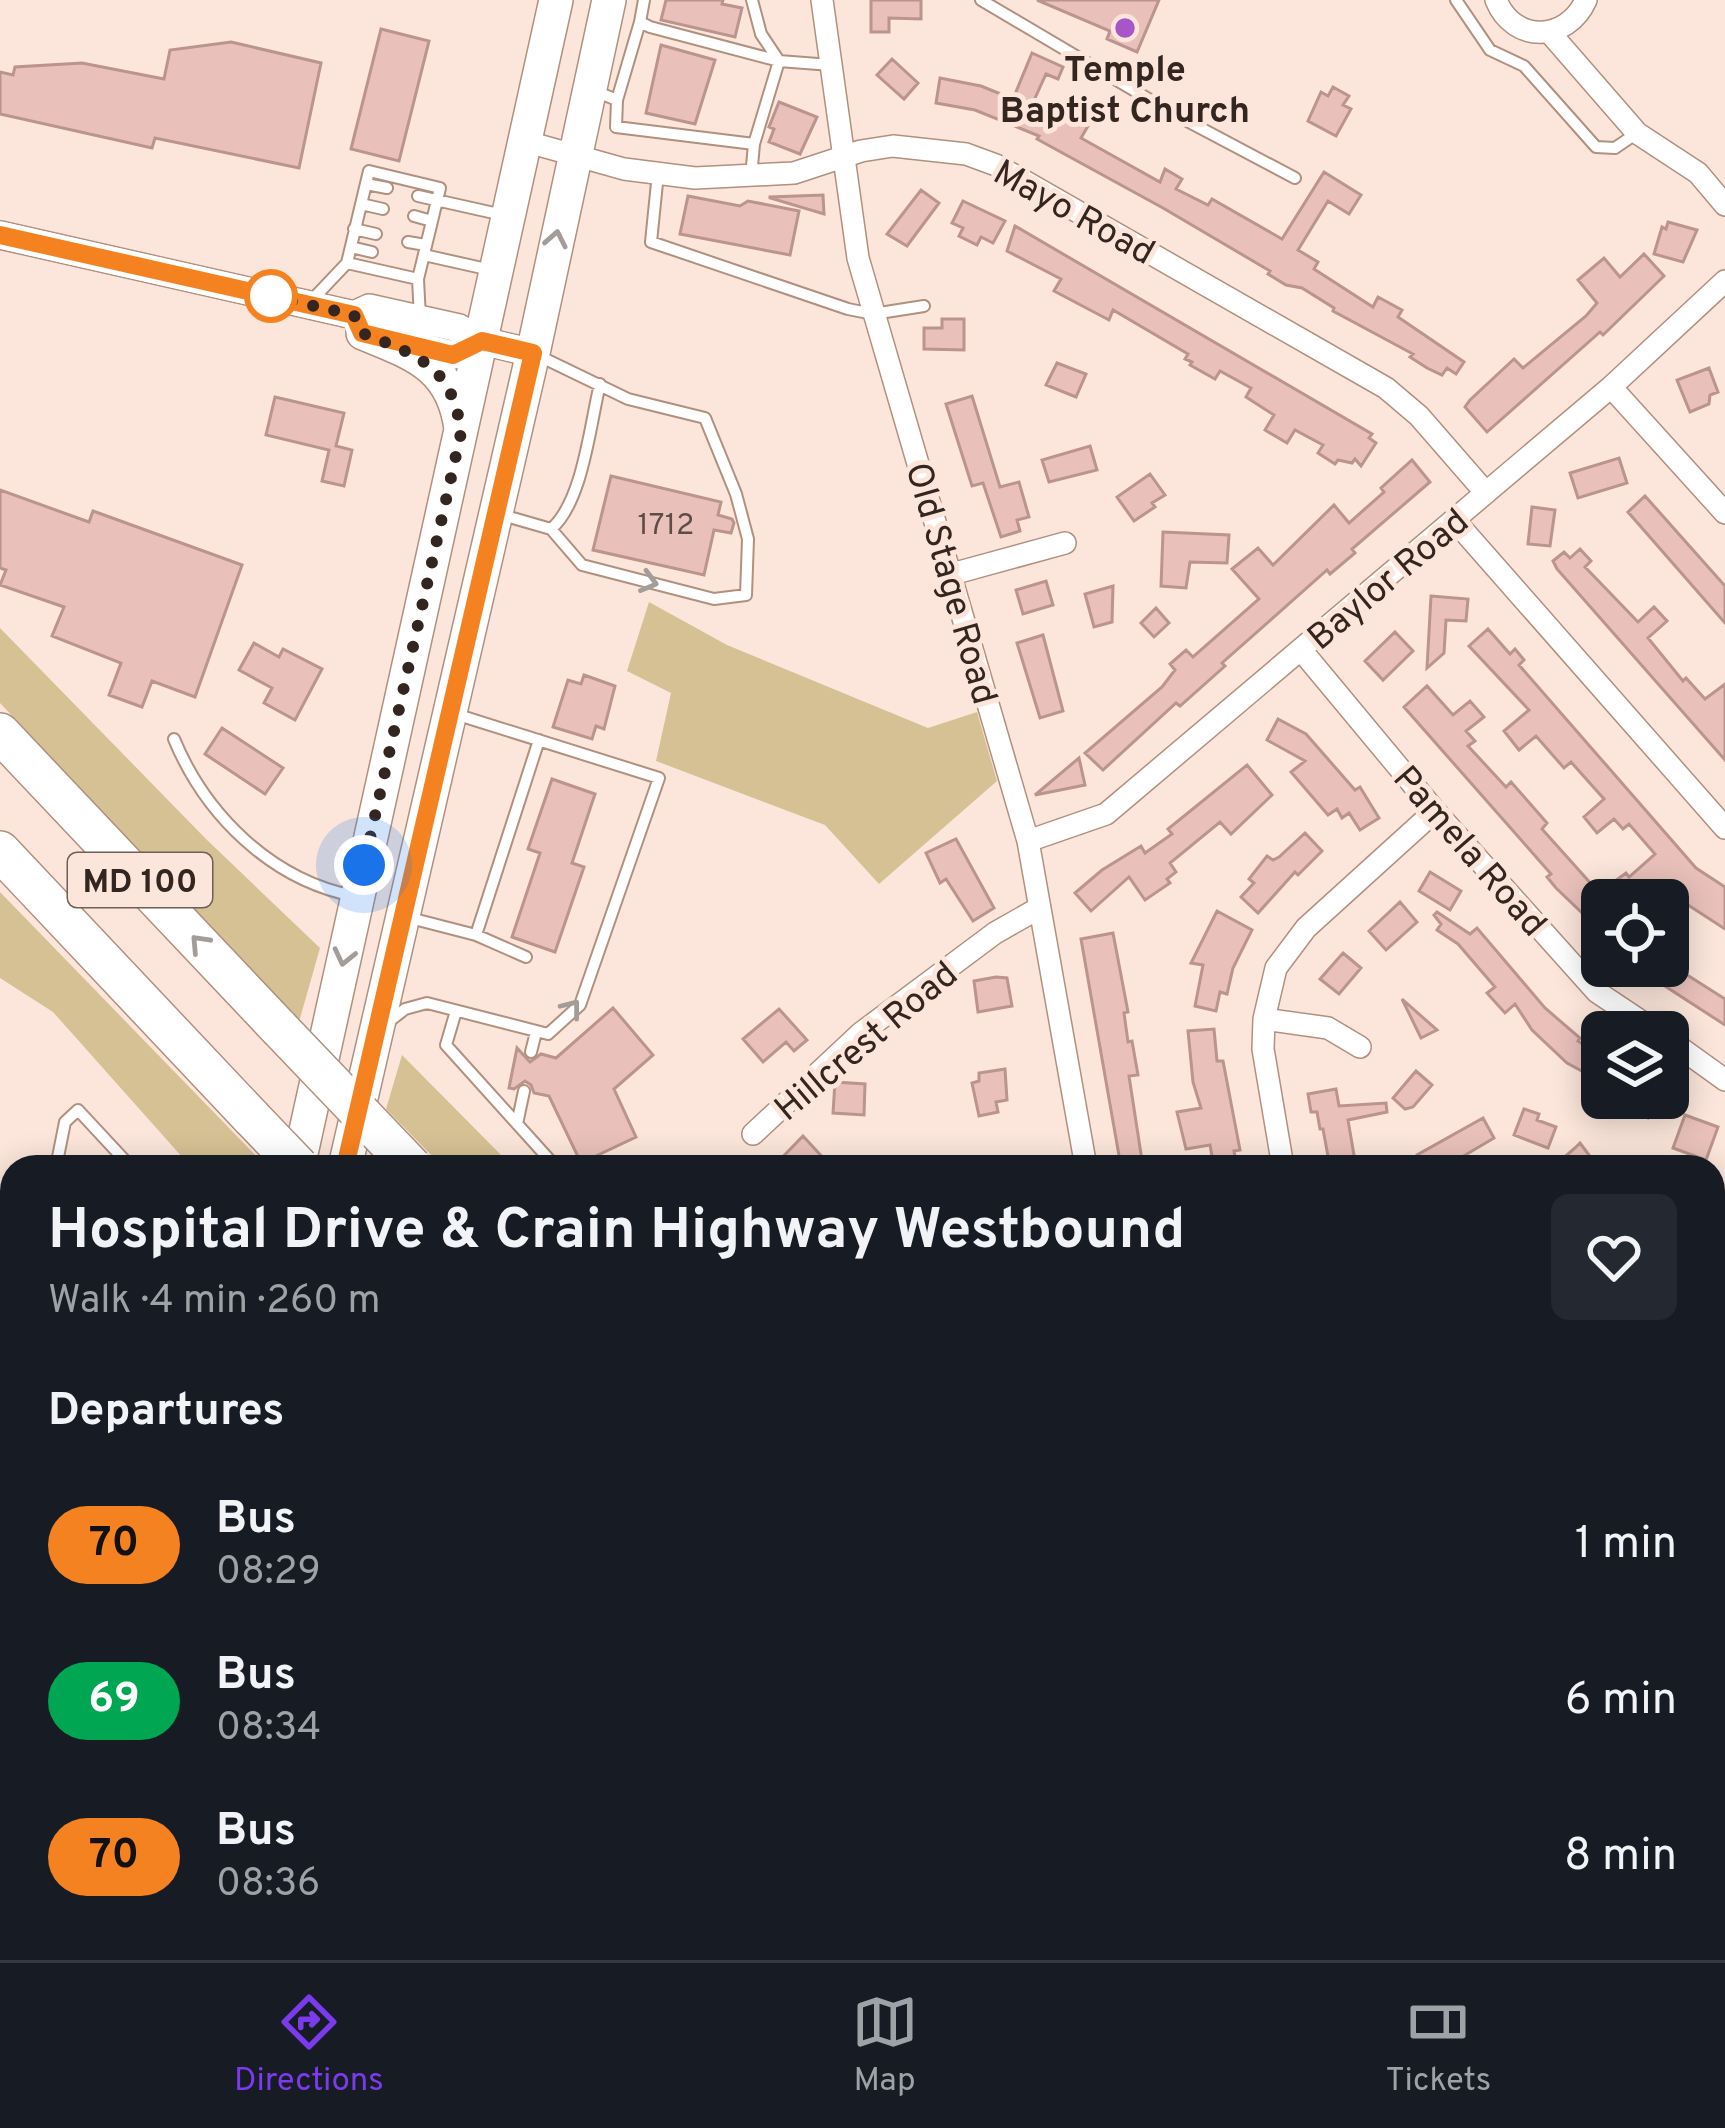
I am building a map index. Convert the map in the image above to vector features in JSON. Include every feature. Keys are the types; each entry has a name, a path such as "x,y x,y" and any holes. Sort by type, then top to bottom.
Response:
{"highway":[{"name":"MD 100","path":"0,733 401,1155"},
{"name":"MD 100","path":"0,851 287,1155"}],"main road":[{"path":"302,1155 556,0"},
{"path":"348,1155 533,353 572,157 602,94 598,46 609,0"},
{"path":"358,324 436,370 449,387 461,433"}],"street":[{"name":"Old Stage Road","path":"822,0 858,258 1028,842 1084,1155"},
{"path":"1496,0 1516,26 1550,32 1571,23 1586,0"},
{"path":"1550,32 1637,133 1698,173 1725,205"},
{"name":"Mayo Road","path":"524,141 572,157 694,178 794,173 842,156 893,146 967,154 996,165 1386,388 1419,416 1486,493"},
{"path":"0,236 308,305 453,355 482,341"},
{"name":"Baylor Road","path":"1028,842 1106,814 1611,387 1725,280"},
{"path":"358,324 369,308 459,328 482,341 533,353"},
{"path":"1611,387 1725,513"},
{"path":"1455,521 1725,828"},
{"path":"952,574 1065,543"},
{"name":"Pamela Road","path":"1302,651 1435,812 1597,992 1626,1011"},
{"path":"1281,1155 1267,1083 1264,1019 1276,968 1306,928 1435,812"},
{"name":"Hillcrest Road","path":"753,1134 861,1033 995,933 1039,908"},
{"path":"1264,1019 1328,1028 1360,1048"},
{"path":"1689,1054 1725,1080"}],"lane":[{"path":"644,0 629,62 602,94 616,127 754,144"},
{"path":"751,177 754,144 778,61 761,34 752,0"},
{"path":"981,0 1174,114 1295,178"},
{"path":"1456,0 1490,50 1524,66 1596,147 1615,148 1637,133"},
{"path":"640,22 778,61 831,65"},
{"path":"598,46 629,62"},
{"path":"308,305 346,263 369,171 440,188 418,280 420,319"},
{"path":"658,173 651,242 873,314 924,305"},
{"path":"366,184 386,188"},
{"path":"418,196 508,224"},
{"path":"361,204 382,209"},
{"path":"414,216 432,221"},
{"path":"354,229 376,234"},
{"path":"408,242 424,255 497,272"},
{"path":"350,247 372,252"},
{"path":"404,260 424,255"},
{"path":"346,263 418,280"},
{"path":"496,513 551,529 582,565 714,599 746,595 748,539 736,494 705,418 628,399 533,353"},
{"path":"551,529 562,519 576,488 600,384"},
{"path":"375,1032 405,1009 427,1003 548,1034 580,1005 659,778 449,712"},
{"path":"174,739 187,769 244,840 285,872 316,888 358,897"},
{"path":"476,935 539,740"},
{"path":"402,916 476,935 526,957"},
{"path":"456,1011 446,1045 545,1155"},
{"path":"531,1052 536,1032"},
{"path":"517,1124 524,1091"},
{"path":"58,1155 65,1122 78,1110 120,1155"}],"shaded area":[{"path":"649,602 727,645 928,728 977,712 997,781 879,884 825,825 656,761 671,693 627,671"},
{"path":"0,628 320,948 299,1022 0,703"},
{"path":"0,892 255,1155 180,1155 53,1012 0,978"},
{"path":"402,1055 501,1155 431,1155 386,1109"}],"building":[{"path":"666,0 723,0 722,4 742,8 735,37 661,20"},
{"path":"871,0 921,0 921,19 889,18 889,32 871,32"},
{"name":"Temple Baptist Church","path":"1037,0 1159,0 1137,52 1107,39 1110,31"},
{"path":"381,29 429,41 399,161 351,149"},
{"path":"231,42 321,63 299,168 155,138 152,148 0,114 0,72 13,75 15,67 82,63 164,79 170,50"},
{"path":"661,45 715,60 695,124 646,113"},
{"path":"1032,53 1063,67 1058,79 1046,74 1031,107 1062,124 1069,115 1088,126 1081,138 1160,182 1165,169 1182,179 1176,189 1208,205 1212,199 1282,239 1324,172 1361,195 1349,214 1328,201 1298,250 1318,262 1314,269 1373,307 1378,297 1402,310 1398,317 1464,362 1456,374 1447,368 1442,375 1427,368 1410,357 1413,354 1333,311 1302,288 1286,285 1270,271 1037,139 1039,136 975,110 936,103 940,78 981,86 1013,99"},
{"path":"892,59 918,83 904,99 877,75"},
{"path":"1333,87 1349,96 1343,105 1351,109 1336,136 1308,121 1321,92 1328,96"},
{"path":"779,102 817,117 800,154 769,142 774,129 769,127"},
{"path":"921,190 939,203 907,246 887,234"},
{"path":"823,195 824,214 770,198 770,197"},
{"path":"688,196 799,211 790,255 680,234"},
{"path":"963,201 1005,221 993,243 981,237 977,245 959,236 963,228 952,223"},
{"path":"1668,222 1697,230 1683,262 1654,254"},
{"path":"1015,226 1372,434 1369,438 1376,443 1361,466 1355,459 1335,464 1318,453 1323,445 1295,430 1287,443 1265,430 1274,415 1246,397 1251,388 1220,371 1215,379 1190,365 1185,359 1188,354 1113,310 1109,320 1054,291 1061,279 1007,251"},
{"path":"1644,254 1664,276 1603,335 1600,332 1487,432 1465,407 1470,400 1514,359 1523,368 1586,316 1597,303 1578,280 1604,258 1620,277"},
{"path":"942,319 964,319 964,350 924,349 924,328 942,328"},
{"path":"1057,363 1086,374 1076,397 1046,385"},
{"path":"1709,368 1718,392 1710,395 1709,404 1690,412 1677,380"},
{"path":"972,396 1000,487 1019,482 1029,517 1017,520 1020,531 1001,537 983,483 972,486 946,404"},
{"path":"275,397 344,413 336,446 352,450 344,486 322,481 329,450 266,435"},
{"path":"1090,446 1097,470 1049,482 1042,460"},
{"path":"1619,458 1627,483 1578,498 1570,473"},
{"path":"1412,460 1430,482 1352,549 1355,553 1330,574 1327,570 1222,663 1225,666 1180,706 1176,703 1103,770 1085,753 1162,687 1175,670 1170,664 1186,650 1193,657 1259,599 1232,569 1258,548 1273,565 1334,505 1349,523"},
{"path":"1150,474 1165,495 1134,521 1117,497"},
{"path":"611,476 721,502 718,515 734,523 731,533 714,530 704,575 593,550"},
{"path":"0,490 89,522 93,511 242,565 195,697 152,681 142,707 109,695 121,663 52,636 64,607 0,585 6,570 0,568"},
{"path":"1645,496 1725,586 1725,623 1628,512"},
{"path":"1532,507 1555,510 1550,546 1528,544"},
{"path":"1163,532 1229,535 1227,563 1190,562 1186,588 1161,586"},
{"path":"1580,549 1591,561 1585,567 1638,622 1654,607 1667,621 1648,638 1683,681 1686,678 1705,699 1725,684 1725,760 1557,569 1553,561 1564,552 1570,558"},
{"path":"1046,581 1053,605 1023,614 1016,590"},
{"path":"1113,586 1112,622 1094,627 1085,594"},
{"path":"1431,596 1468,599 1466,621 1446,620 1444,653 1427,668"},
{"path":"1156,608 1169,623 1154,637 1141,623"},
{"path":"1488,629 1510,654 1515,649 1524,660 1519,665 1696,868 1725,887 1725,929 1689,906 1689,879 1618,879 1626,873 1629,877 1655,854 1629,824 1623,829 1614,819 1597,833 1584,817 1604,799 1571,762 1564,768 1536,736 1519,750 1504,731 1529,710 1469,646"},
{"path":"1395,632 1413,651 1383,680 1365,661"},
{"path":"1043,635 1063,711 1040,718 1017,643"},
{"path":"254,643 279,657 283,649 322,669 295,720 264,703 272,688 239,670"},
{"path":"584,675 615,686 604,729 596,726 592,739 553,727 568,680 581,684"},
{"path":"1427,686 1453,715 1470,701 1484,717 1466,731 1475,741 1468,746 1506,787 1511,782 1547,823 1542,829 1587,879 1581,879 1581,912 1404,707"},
{"path":"1278,719 1306,734 1355,790 1360,787 1379,818 1360,830 1349,813 1342,818 1337,809 1328,815 1291,772 1305,761 1267,740"},
{"path":"222,728 283,768 265,794 205,754"},
{"path":"1079,758 1085,785 1035,795"},
{"path":"1247,765 1272,795 1231,834 1220,822 1170,863 1176,872 1167,879 1170,883 1145,900 1129,877 1091,911 1075,893 1141,846 1145,853 1172,834 1168,829"},
{"path":"552,779 595,794 572,863 584,867 555,952 512,937 540,853 528,849"},
{"path":"1305,833 1322,851 1298,875 1295,872 1258,913 1241,897 1254,883 1249,879 1267,856 1279,857"},
{"path":"956,839 994,908 973,921 946,879 940,883 926,853"},
{"path":"1430,872 1461,891 1450,910 1419,891"},
{"path":"1400,902 1417,922 1386,950 1369,931"},
{"path":"1217,911 1252,930 1233,968 1227,994 1220,992 1216,1011 1195,1006 1203,965 1191,963"},
{"path":"1437,912 1470,934 1477,928 1545,1008 1580,1038 1581,1071 1532,1030 1515,1004 1505,1013 1487,993 1495,987 1458,944 1437,930 1441,924 1434,915"},
{"path":"1113,933 1128,1012 1124,1013 1128,1042 1132,1041 1138,1075 1129,1076 1141,1155 1119,1155 1081,939"},
{"path":"1343,953 1361,968 1339,994 1320,979"},
{"path":"1689,976 1725,999 1725,1025 1666,987 1689,987"},
{"path":"1007,978 1012,1006 978,1012 974,981"},
{"path":"1402,999 1437,1030 1421,1038"},
{"path":"613,1008 653,1055 614,1089 636,1137 598,1155 577,1155 549,1096 534,1093 525,1081 509,1088 517,1048 530,1062 541,1054 556,1058"},
{"path":"779,1009 807,1040 794,1051 786,1042 763,1062 743,1039"},
{"path":"1214,1029 1217,1061 1223,1061 1240,1150 1235,1155 1212,1155 1210,1145 1186,1149 1177,1112 1201,1108 1188,1031"},
{"path":"1005,1069 1007,1100 996,1102 998,1112 979,1116 972,1083 979,1081 979,1073"},
{"path":"1416,1071 1432,1085 1413,1107 1405,1109 1393,1098"},
{"path":"835,1082 865,1084 864,1115 833,1113"},
{"path":"1336,1089 1339,1106 1386,1103 1387,1112 1348,1120 1354,1155 1328,1155 1308,1094"},
{"path":"1524,1109 1556,1127 1548,1148 1514,1135"},
{"path":"1689,1116 1718,1127 1708,1155 1673,1148 1684,1119"},
{"path":"1483,1118 1494,1138 1465,1155 1417,1155"},
{"path":"803,1136 820,1155 785,1155"},
{"path":"1580,1143 1589,1155 1567,1155"}],"bus line":[{"name":"70","path":"0,235 354,315 362,333 453,355 482,341 533,353 348,1155"}],"place":[{"name":"Temple Baptist Church","path":"1125,28"}],"route":[{"path":"271,296 354,315 362,333 422,358 436,370 458,410 461,433 364,865"}]}
